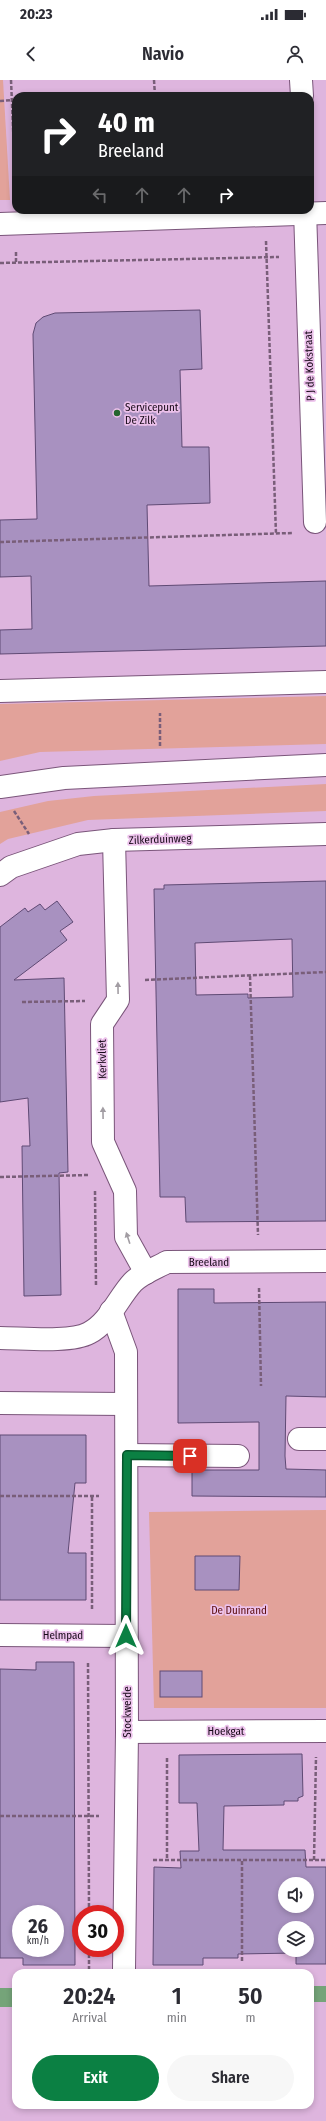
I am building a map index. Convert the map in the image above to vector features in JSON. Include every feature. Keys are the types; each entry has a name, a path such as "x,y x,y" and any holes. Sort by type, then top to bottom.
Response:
{"street":[{"path":"301,80 302,92"},
{"path":"314,212 326,213"},
{"path":"0,224 278,214"},
{"name":"P J de Kokstraat","path":"305,214 307,527"},
{"path":"0,691 326,682"},
{"path":"0,787 64,778 326,765"},
{"name":"Zilkerduinweg","path":"0,875 11,867 78,844 114,840 326,834"},
{"path":"114,840 118,991"},
{"name":"Kerkvliet","path":"118,991 102,1024 103,1142 125,1191 126,1237 146,1272"},
{"name":"Breeland","path":"0,1338 75,1338 88,1334 99,1327 133,1281 146,1272 168,1262 326,1262"},
{"path":"112,1311 126,1352 127,1455 238,1456"},
{"path":"0,1403 126,1404"},
{"path":"299,1439 326,1439"},
{"name":"Stockweide","path":"124,1969 127,1732 127,1455"},
{"name":"Helmpad","path":"0,1635 126,1636"},
{"name":"Hoekgat","path":"127,1732 321,1731"}],"path":[{"path":"0,101 12,100 11,80"},
{"path":"154,80 155,92"},
{"path":"265,215 276,534"},
{"path":"0,263 306,257"},
{"path":"0,542 276,534 307,527"},
{"path":"160,687 160,774"},
{"path":"13,810 44,855"},
{"path":"22,1002 250,976 326,972"},
{"path":"250,976 262,1386"},
{"path":"95,1190 97,1291 112,1311"},
{"path":"0,1496 127,1496"},
{"path":"89,1905 88,1816 92,1496"},
{"path":"314,1860 321,1731"},
{"path":"167,1732 167,1860"},
{"path":"0,1816 125,1816"},
{"path":"242,1860 242,1961"},
{"path":"125,1861 326,1860"},
{"path":"89,1957 89,1969"}],"green space":[{"path":"0,80 3,80 10,200 0,200"},
{"path":"326,696 326,744 40,752 0,761 0,704"},
{"path":"326,784 326,811 88,820 8,839 0,844 0,812 48,801 94,796"},
{"name":"De Duinrand","path":"326,1510 326,1708 154,1708 149,1512"}],"shaded area":[{"path":"314,1986 326,1986 326,2002 314,2002"},
{"path":"0,1988 12,1988 12,2007 0,2007"}],"building":[{"path":"200,310 202,369 180,370 182,447 209,447 210,503 147,505 149,586 326,581 326,646 0,654 0,630 32,629 31,576 0,577 0,520 37,519 33,334 36,323 43,317 55,313"},
{"path":"326,881 326,1221 186,1222 185,1197 160,1197 154,889 164,889 164,885","holes":["292,939 293,997 248,998 248,994 196,995 195,943"]},
{"path":"57,901 73,922 60,931 67,940 14,980 64,978 68,1172 59,1173 61,1295 24,1296 22,1146 30,1146 28,1098 0,1102 0,927 25,908 28,912 40,904 45,910"},
{"path":"178,1289 214,1289 214,1303 326,1302 326,1397 286,1396 285,1456 286,1469 326,1470 326,1497 192,1496 192,1470 259,1470 259,1422 178,1423"},
{"path":"0,1435 86,1435 86,1483 75,1483 68,1553 86,1553 86,1600 0,1600"},
{"path":"195,1556 240,1556 239,1590 195,1590"},
{"path":"36,1662 74,1662 75,1905 72,1905 72,1957 75,1957 75,1965 23,1965 23,1958 0,1958 0,1669 36,1670"},
{"path":"160,1671 202,1671 202,1697 160,1697"},
{"path":"302,1754 303,1796 298,1798 298,1801 284,1801 284,1805 224,1806 223,1850 305,1850 306,1867 326,1867 326,1964 296,1964 296,1957 314,1957 314,1921 278,1921 278,1953 238,1954 238,1958 203,1958 203,1965 153,1965 154,1867 181,1868 180,1851 199,1851 197,1803 179,1803 179,1755"}],"place":[{"name":"Servicepunt De Zilk","path":"117,413"}],"route":[{"path":"126,1636 127,1455 190,1456"}]}
